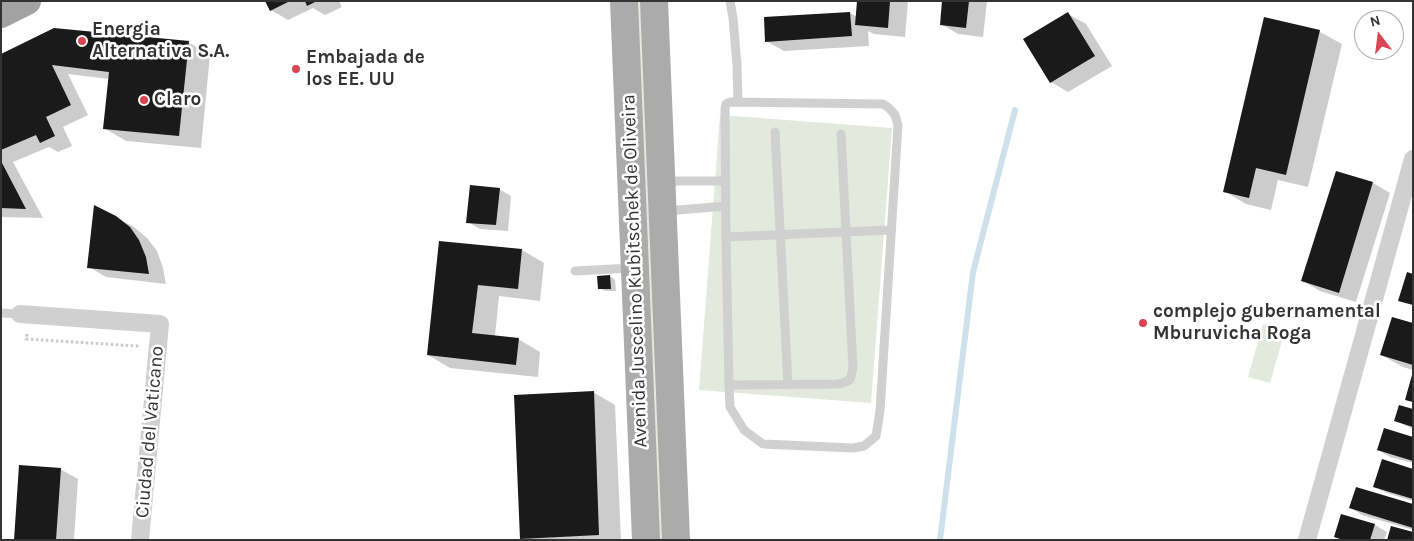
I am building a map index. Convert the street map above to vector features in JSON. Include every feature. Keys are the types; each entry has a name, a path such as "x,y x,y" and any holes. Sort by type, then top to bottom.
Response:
{"highway":[{"path":"1,14 26,1"}],"main road":[{"name":"Avenida Juscelino Kubitschek de Oliveira","path":"624,1 646,540"},
{"name":"Avenida Juscelino Kubitschek de Oliveira","path":"654,1 676,540"},
{"path":"626,63 657,62"}],"street":[{"path":"1306,540 1413,159"},
{"name":"Ciudad del Vaticano","path":"20,314 160,324 140,540"}],"lane":[{"path":"730,1 737,65 738,102"},
{"path":"730,102 882,104 895,115 898,126 880,410 876,436 864,446 853,448 764,444 744,430 730,407 726,181 725,109 726,104 730,102"},
{"path":"775,132 788,385"},
{"path":"729,385 839,384 850,380 853,368 841,134"},
{"path":"662,181 726,181"},
{"path":"663,212 726,206"},
{"path":"726,237 891,230"},
{"path":"575,272 634,268"},
{"path":"1,312 20,314"}],"path":[{"path":"27,334 26,339 137,346 139,349"}],"shaded area":[{"path":"635,1 645,1 666,540 656,540"},
{"path":"720,115 892,128 871,403 699,390"},
{"path":"1263,324 1285,330 1270,383 1248,377"}],"building":[{"path":"265,1 290,1 270,11"},
{"path":"305,1 317,1 307,6"},
{"path":"857,1 890,1 888,28 855,25"},
{"path":"942,1 969,1 966,28 940,25"},
{"path":"850,12 852,36 765,42 764,17"},
{"path":"1068,12 1095,56 1050,83 1023,39"},
{"path":"1264,17 1320,30 1286,175 1256,168 1249,198 1223,192"},
{"path":"54,28 189,41 179,136 103,129 109,72 52,65 71,105 46,117 55,136 40,143 36,135 1,150 1,54"},
{"path":"1,161 26,209 1,208"},
{"path":"1336,171 1373,182 1339,293 1301,281"},
{"path":"470,185 500,188 496,225 466,223"},
{"path":"94,205 116,216 130,227 139,240 146,257 149,274 87,268"},
{"path":"439,241 522,249 518,289 478,285 472,333 519,338 516,365 427,355"},
{"path":"1407,272 1413,274 1413,305 1398,301"},
{"path":"610,275 611,289 598,289 597,276"},
{"path":"1392,317 1413,323 1413,365 1380,355"},
{"path":"1413,375 1413,402 1405,400"},
{"path":"594,391 599,535 520,539 514,395"},
{"path":"1399,405 1413,409 1413,427 1394,421"},
{"path":"1384,428 1413,437 1413,461 1377,450"},
{"path":"1382,459 1413,469 1413,499 1373,487"},
{"path":"19,465 61,468 56,540 14,540"},
{"path":"1356,487 1413,504 1413,528 1349,508"},
{"path":"1341,514 1375,524 1370,540 1343,540 1334,537"},
{"path":"1391,526 1413,532 1413,540 1387,540"}],"waterway":[{"path":"940,540 973,272 1015,110"}],"place":[{"name":"Energia Alternativa S.A.","path":"82,41"},
{"name":"Embajada de los EE. UU","path":"296,69"},
{"name":"Claro","path":"144,100"},
{"name":"complejo gubernamental Mburuvicha Roga","path":"1143,323"}]}
